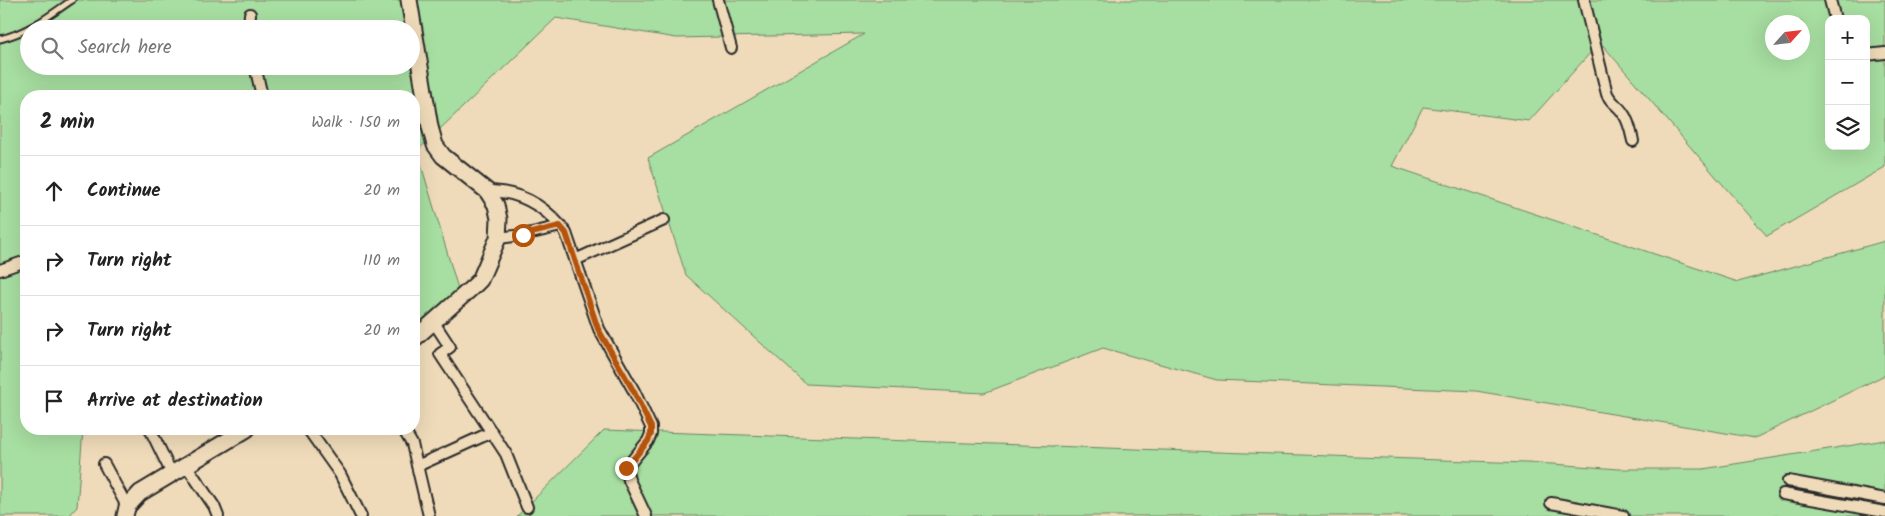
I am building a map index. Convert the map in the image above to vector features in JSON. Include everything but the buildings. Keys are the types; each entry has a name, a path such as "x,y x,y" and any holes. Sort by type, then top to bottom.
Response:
{"street":[{"path":"409,0 411,20"},
{"path":"718,0 731,48"},
{"path":"1584,0 1607,94 1614,106 1623,112 1633,141"},
{"path":"1830,0 1834,15"},
{"path":"249,20 250,14"},
{"path":"1870,54 1885,53"},
{"path":"257,75 261,90"},
{"path":"417,75 419,90"},
{"path":"420,333 480,280 498,238 499,218 496,205 487,191 443,156 435,145 430,127 421,111"},
{"path":"487,191 503,191 533,202 566,233 598,329 634,392 651,427 648,441 626,468 633,489 646,516"},
{"path":"575,260 664,220"},
{"path":"498,238 523,235 560,226"},
{"path":"0,270 20,263"},
{"path":"433,321 450,347 440,354 506,454 527,507"},
{"path":"417,466 492,432"},
{"path":"153,435 172,474"},
{"path":"128,513 140,493 237,435"},
{"path":"312,435 340,474 361,516"},
{"path":"407,435 412,444 430,516"},
{"path":"104,464 128,513"},
{"path":"186,465 214,506 218,516"},
{"path":"1788,481 1885,499"},
{"path":"1783,494 1885,512"},
{"path":"1551,503 1621,516"}],"lane":[{"path":"43,20 72,0"},
{"path":"0,39 20,32"}],"green space":[{"path":"0,0 1885,0 1885,167 1767,236 1600,42 1529,121 1423,107 1392,166 1738,282 1885,241 1885,375 1755,438 1476,391 1217,380 1103,348 984,393 806,384 686,275 648,158 864,34 676,38 556,18 420,148 420,90 20,90 20,435 83,435 77,507 69,516 0,516"},
{"path":"420,161 462,302 420,329"},
{"path":"604,430 1553,464 1619,469 1703,469 1885,440 1885,516 517,516"}],"route":[{"path":"523,235 560,226 566,233 598,329 619,364 651,427 648,441 626,468"}]}
